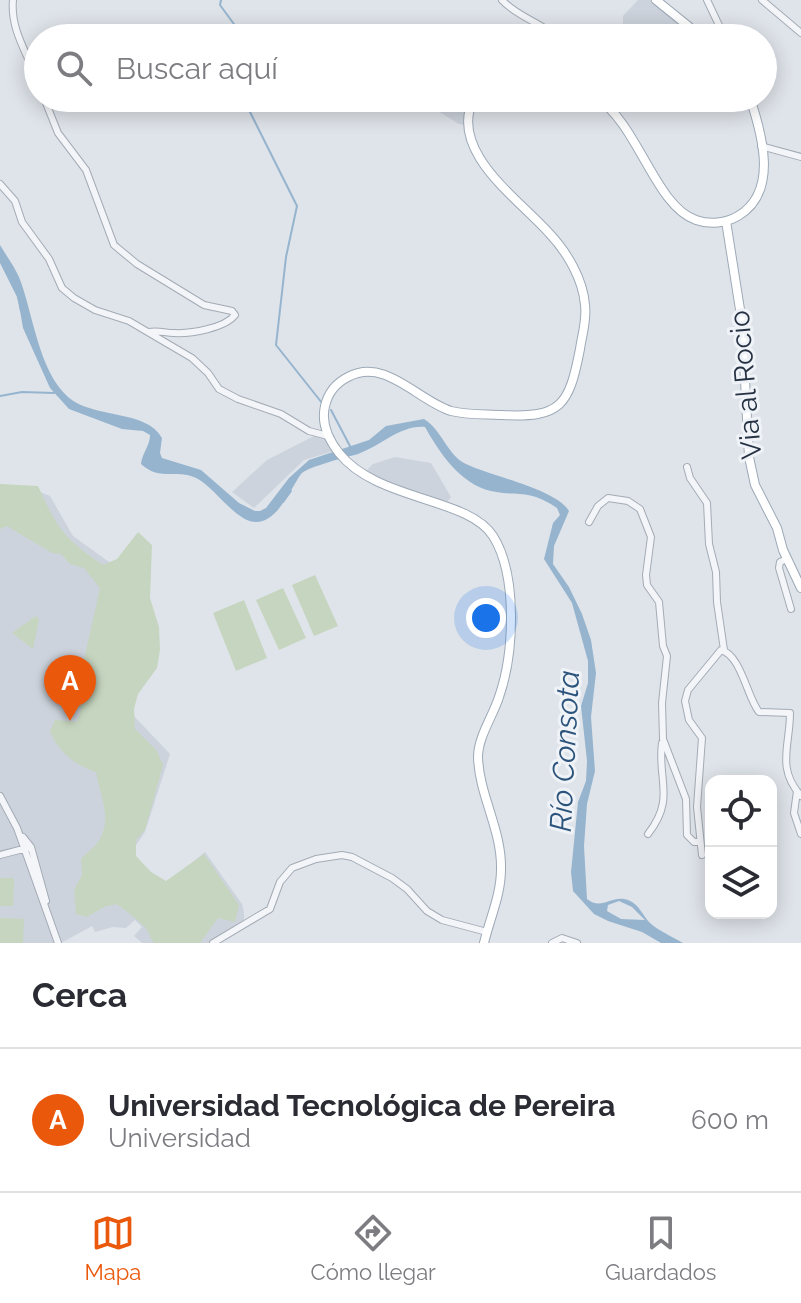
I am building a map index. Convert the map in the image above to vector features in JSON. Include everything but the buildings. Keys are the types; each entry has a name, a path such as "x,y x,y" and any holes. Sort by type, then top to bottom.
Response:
{"main road":[{"path":"656,0 686,24"},
{"path":"470,112 468,120 474,145 497,183 555,239 582,287 585,322 575,374 567,397 555,408 540,415 469,414 433,404 385,375 359,372 338,383 327,398 324,421 336,449 356,471 380,484 452,509 477,522 494,537 500,555 511,609 510,644 505,677 478,756 501,868 497,897 484,943"},
{"path":"612,112 668,196 682,212 702,221 726,221 746,210 760,192 764,170 753,112"},
{"name":"Via al Rocio","path":"726,221 742,322 749,457 755,485 777,528 801,588"}],"street":[{"path":"13,0 12,20 24,51"},
{"path":"502,0 518,16 536,24"},
{"path":"707,0 718,24"},
{"path":"762,0 801,33"},
{"path":"50,112 58,133 86,170 114,245 137,264 204,305 232,311 235,315 229,322 176,334 149,332"},
{"path":"761,146 801,157"},
{"path":"0,184 15,201 22,222 49,259 62,288 74,298 149,332 201,365 219,389 281,414 309,431 328,436"},
{"path":"687,467 690,478 707,503 709,544 716,572 724,650 744,678 759,712 801,714"},
{"path":"589,522 598,506 608,498 628,501 640,509 651,537 646,563 647,585 659,602 663,646 667,656 662,703 665,795 662,808 648,834"},
{"path":"787,559 780,562 779,568 791,609"},
{"path":"702,855 697,807 702,738 689,720 685,701 688,690 724,650"},
{"path":"790,713 785,756 787,773 799,794 794,813 801,834"},
{"path":"663,739 686,799 687,835 694,842 700,842"},
{"path":"0,796 28,848 58,943"},
{"path":"0,855 28,848"},
{"path":"213,943 270,909 280,882 292,868 333,856 352,857 407,889 427,911 442,920 487,932"},
{"path":"552,943 562,938 577,943"}],"shaded area":[{"path":"638,0 656,0 686,24 623,24 623,16"},
{"path":"439,112 469,112 465,125"},
{"path":"314,436 327,438 334,451 304,460 254,508 232,492 267,460"},
{"path":"395,457 431,463 451,497 445,505 363,474 373,464"},
{"path":"37,491 50,496 73,536 141,585 128,682 132,714 170,754 145,832 130,854 166,885 205,852 242,904 244,913 244,924 213,943 142,943 134,936 142,927 135,920 126,928 113,927 95,932 92,926 61,943 0,943 0,492"}],"green space":[{"path":"0,484 38,486 63,532 103,565 117,559 138,532 152,545 150,598 159,627 160,650 157,668 138,694 134,709 135,729 157,751 163,765 145,830 136,840 136,856 151,872 166,881 204,854 239,905 235,922 218,918 200,943 154,943 142,924 116,904 87,917 76,914 74,890 82,875 81,859 101,837 104,809 96,772 68,757 50,731 55,720 77,722 81,709 68,698 49,697 65,671 82,669 100,588 84,568 70,564 61,554 52,553 7,526 0,529"},
{"path":"315,575 338,626 314,636 292,585"},
{"path":"283,588 306,638 279,650 256,600"},
{"path":"244,600 267,658 236,671 213,613"},
{"path":"36,616 39,620 33,649 12,633"},
{"path":"0,878 14,878 13,906 0,906"},
{"path":"0,918 24,919 23,943 0,943"}],"water":[{"path":"0,245 19,277 50,372 68,397 91,409 144,422 162,438 162,458 201,470 239,503 255,511 266,508 289,478 309,460 369,440 386,426 424,419 466,464 537,490 562,503 569,511 554,546 553,564 582,614 591,640 596,673 591,717 595,771 587,804 584,846 587,899 597,903 628,900 654,926 683,943 661,943 642,932 608,921 594,914 573,891 571,872 578,802 586,781 581,706 588,683 588,661 572,603 544,559 553,523 560,515 557,508 531,496 491,491 470,482 444,456 425,427 416,427 358,454 305,471 277,511 264,521 248,521 198,479 162,474 141,464 150,435 143,431 122,429 69,409 50,388 23,328 18,299 0,263","holes":["619,901 632,907 645,920 621,919 607,911 608,905"]}],"waterway":[{"path":"221,0 220,5 234,24"},
{"path":"250,112 297,206 286,257 276,345 322,403"},
{"name":"Río Consota","path":"18,297 21,311"},
{"path":"0,396 22,392 54,393"},
{"path":"331,410 351,448"},
{"name":"Río Consota","path":"479,479 512,486"},
{"name":"Río Consota","path":"283,502 291,491"}],"place":[{"name":"Universidad Tecnológica de Pereira","path":"70,721"}]}
